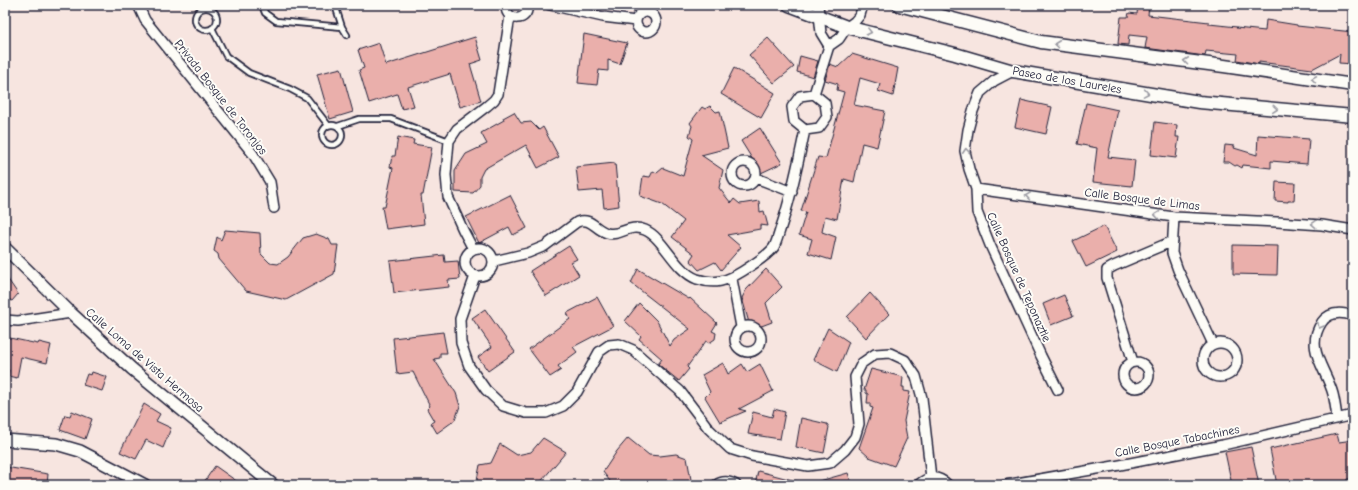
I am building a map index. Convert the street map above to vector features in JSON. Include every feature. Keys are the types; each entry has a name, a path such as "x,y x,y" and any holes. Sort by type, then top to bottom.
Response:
{"main road":[{"name":"Paseo de los Laureles","path":"789,5 818,11 847,27 955,54 1013,71 1199,102 1353,116"},
{"path":"899,5 1041,42 1224,66 1353,85"}],"street":[{"name":"Privada Bosque de Toronjos","path":"138,5 145,20 253,154 270,182 274,208"},
{"path":"506,5 507,12 514,18 523,16 526,13 527,5"},
{"path":"550,5 636,21"},
{"path":"814,94 829,46 839,39 847,27 855,22 860,14 862,5"},
{"path":"818,11 821,33 829,46"},
{"path":"473,249 448,197 446,175 449,141 457,129 487,106 498,94 510,16"},
{"name":"Calle Bosque de Teponaztle","path":"1013,71 994,81 980,93 968,130 965,151 976,189 977,212 990,245 1058,390"},
{"path":"814,94 825,103 827,117 819,128 805,130 794,121 792,107 800,96 814,94"},
{"path":"494,261 528,253 545,246 577,222 583,220 590,222 608,233 618,233 628,228 636,227 646,230 657,240 681,269 696,278 714,283 732,279 754,265 774,247 792,192 805,130"},
{"path":"756,178 792,192"},
{"name":"Calle Bosque de Limas","path":"976,189 1174,217 1300,223 1353,230"},
{"path":"1174,217 1172,253 1178,270 1213,344"},
{"path":"1133,362 1107,278 1108,270 1114,266 1173,241"},
{"name":"Calle Loma de Vista Hermosa","path":"5,248 71,313 132,369 273,485"},
{"path":"482,248 490,252 494,261 492,270 484,276 475,276 468,271 465,263 467,255 473,249 482,248"},
{"path":"475,276 460,319 462,343 469,366 486,390 504,406 526,413 546,413 563,406 577,392 599,352 608,345 619,344 634,350 680,391 709,429 730,449 752,456 808,466 830,462 845,450 855,437 859,424 855,377 862,363 875,354 890,353 905,360 916,376 922,398 931,478"},
{"path":"732,279 741,327"},
{"path":"5,320 18,321 71,313"},
{"path":"1337,418 1332,393 1317,357 1315,338 1319,327 1325,318 1334,314 1343,313 1353,316"},
{"name":"Calle Bosque Tabachines","path":"1005,485 1120,465 1216,446 1337,418 1353,416"},
{"path":"5,440 56,444 80,451 145,485"},
{"path":"918,485 924,480 931,478 939,478 948,485"},
{"path":"716,485 722,482 728,482 736,485"}],"lane":[{"path":"262,5 265,13 276,21 342,27"},
{"path":"335,5 342,27 347,35"},
{"path":"209,8 216,13 217,22 212,28 204,29 197,24 196,16 201,9 209,8"},
{"path":"212,28 226,56 249,73 290,89 307,98 328,125"},
{"path":"338,126 359,119 391,119 449,141"},
{"path":"333,124 338,126 342,131 340,141 336,144 330,145 325,143 321,133 323,128 333,124"}],"building":[{"path":"1138,5 1149,5 1148,15 1209,22 1209,24 1237,27 1236,28 1265,31 1266,20 1297,26 1353,32 1353,64 1339,63 1340,54 1312,69 1259,62 1259,64 1237,60 1238,54 1206,51 1205,56 1145,48 1147,37 1129,35 1128,45 1118,44 1121,17 1128,17 1129,13 1137,14"},
{"path":"584,34 627,43 620,64 608,60 608,71 599,70 597,85 578,83"},
{"path":"475,37 482,60 470,64 481,101 460,107 450,74 408,87 414,106 402,109 397,94 369,103 359,70 364,68 358,50 379,43 386,65"},
{"path":"768,38 794,67 774,83 749,55"},
{"path":"852,54 898,68 893,96 878,91 880,84 860,78 854,105 885,111 877,147 862,143 854,182 844,179 837,219 825,216 822,232 836,237 831,260 808,253 812,239 799,235 806,212 801,211 818,157 826,158 844,92 837,90 838,84 825,80 830,64 838,67"},
{"path":"800,56 818,61 813,77 797,72"},
{"path":"341,68 353,112 330,119 317,74"},
{"path":"734,68 775,93 761,118 721,94"},
{"path":"1021,100 1052,107 1046,134 1015,127"},
{"path":"1086,103 1118,110 1108,157 1135,160 1132,186 1093,182 1097,148 1077,144"},
{"path":"710,106 716,112 720,111 728,148 701,155 723,170 719,188 731,203 734,199 740,204 759,201 760,212 764,211 768,226 760,225 760,229 727,235 741,247 721,270 715,262 699,270 690,260 694,254 672,237 684,221 662,204 640,196 643,176 650,177 653,171 657,173 663,168 683,176 693,139 689,136 692,126 690,123 702,107 705,109"},
{"path":"514,112 521,123 531,122 539,130 543,127 559,157 538,168 526,145 484,169 480,177 480,185 473,193 455,192 455,171 466,154 487,144 481,133 504,120 503,118"},
{"path":"1155,122 1177,125 1176,137 1179,137 1176,158 1151,155"},
{"path":"760,128 782,163 761,173 741,141"},
{"path":"1258,135 1309,139 1307,164 1271,161 1271,168 1243,165 1242,168 1229,162 1223,162 1225,145 1235,146 1234,148 1257,155"},
{"path":"398,137 414,140 413,144 432,147 423,195 421,195 424,224 386,229 382,207 385,207 393,168 390,167 392,156 395,156"},
{"path":"615,163 619,206 604,208 602,190 579,192 576,167"},
{"path":"1276,182 1295,183 1294,201 1275,201"},
{"path":"510,195 527,228 513,235 509,227 479,243 466,217"},
{"path":"1104,226 1117,252 1086,267 1073,241"},
{"path":"225,230 260,233 261,254 270,263 278,264 288,257 303,238 316,234 329,239 332,245 338,245 334,274 286,300 246,291 219,259 218,254 214,251 217,237 221,240"},
{"path":"1233,245 1278,246 1277,275 1233,274"},
{"path":"569,246 577,259 571,262 579,275 546,296 530,271"},
{"path":"444,255 445,262 458,261 460,279 448,280 449,287 394,293 390,261"},
{"path":"638,269 689,299 690,298 717,323 712,331 716,333 715,339 709,343 706,341 687,367 689,369 679,381 658,364 662,359 639,339 641,336 625,321 639,303 657,321 670,346 674,340 690,329 631,283"},
{"path":"766,269 782,287 766,303 772,322 751,330 742,298 746,290"},
{"path":"5,275 18,294 12,301 5,297"},
{"path":"870,293 889,314 866,338 847,317"},
{"path":"1064,295 1073,316 1051,325 1043,304"},
{"path":"597,297 613,326 573,347 577,352 558,366 561,370 550,377 529,349 570,319 567,313"},
{"path":"485,309 515,352 488,371 478,357 492,347 472,318"},
{"path":"828,328 849,342 837,372 813,360"},
{"path":"443,332 447,353 440,353 440,358 434,359 456,393 460,406 455,420 437,433 431,423 434,421 427,409 430,406 413,372 397,374 393,338"},
{"path":"5,337 38,344 39,342 51,345 47,363 21,357 17,378 8,376 9,370 5,370"},
{"path":"723,363 728,374 742,364 747,372 760,364 773,391 739,409 746,411 720,422 705,397 710,392 702,375"},
{"path":"871,369 903,377 902,387 904,387 904,391 910,392 904,421 907,438 894,466 869,457 859,448 873,408 870,407 870,403 867,403 868,394 866,393 866,390 864,390"},
{"path":"92,372 107,377 102,391 83,385 87,374 91,375"},
{"path":"144,404 160,414 156,421 171,428 163,448 146,440 136,459 120,452"},
{"path":"774,409 785,412 780,439 748,434 753,412 772,417"},
{"path":"72,411 92,419 85,439 60,430 65,415 70,416"},
{"path":"801,418 827,424 829,427 824,453 796,447"},
{"path":"1337,434 1339,442 1353,440 1353,479 1347,479 1347,481 1329,485 1277,485 1270,449"},
{"path":"543,438 566,452 538,485 476,485 480,465 491,463 500,444 517,455 531,452"},
{"path":"628,438 649,455 660,456 676,454 687,458 692,485 613,485 603,472"},
{"path":"1251,447 1259,485 1232,485 1225,452"},
{"path":"215,466 242,485 202,485"},
{"path":"5,467 48,474 47,485 5,485"},
{"path":"758,471 800,482 800,485 755,485"},
{"path":"848,473 852,485 816,485 816,482"}]}
